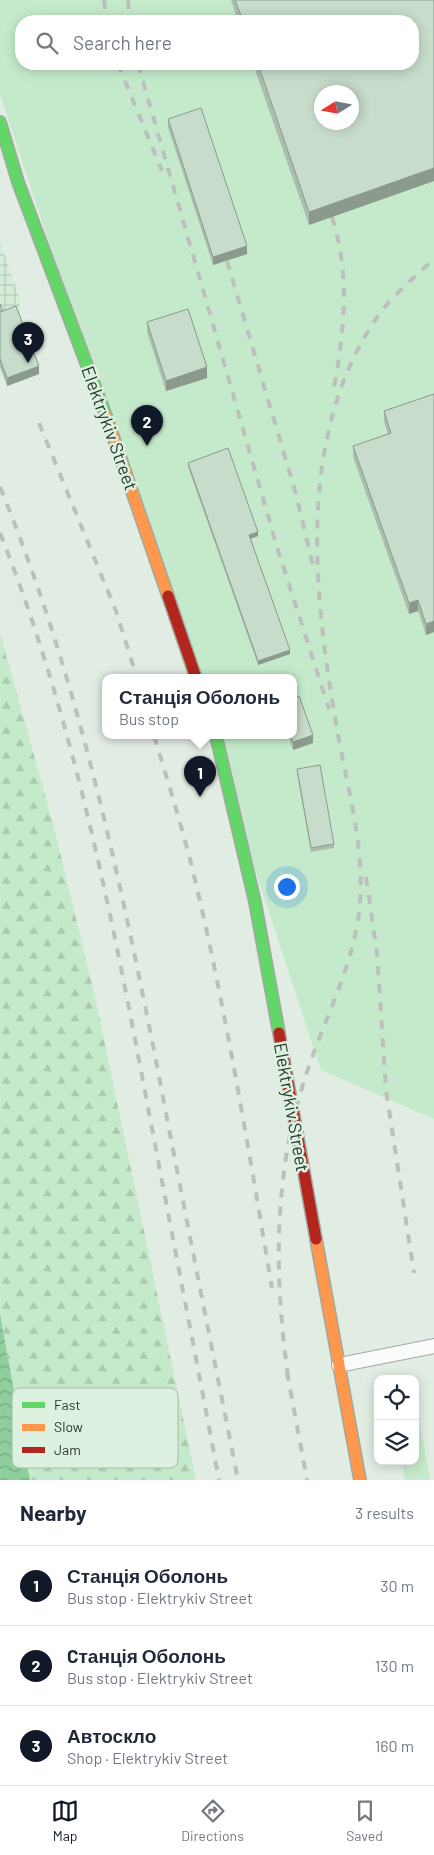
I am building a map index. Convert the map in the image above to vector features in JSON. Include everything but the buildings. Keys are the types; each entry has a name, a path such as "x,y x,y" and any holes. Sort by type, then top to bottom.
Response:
{"street":[{"name":"Elektrykiv Street","path":"0,122 18,182 120,453 195,674"},
{"name":"Elektrykiv Street","path":"217,739 255,902 360,1480"}],"lane":[{"path":"339,1365 434,1346"}],"shaded area":[{"path":"0,242 21,302 16,314 0,320"}],"green space":[{"path":"0,0 434,0 434,1119 321,1070 212,739 297,739 297,674 191,674 0,94"},
{"path":"0,633 52,820 95,997 177,1388 13,1388 0,1314"},
{"path":"178,1394 196,1480 30,1480 28,1468 178,1468"},
{"path":"419,1420 430,1480 405,1480 403,1465 419,1465"}],"water":[{"path":"0,1314 13,1388 12,1468 28,1468 30,1480 0,1480"}],"railway":[{"path":"104,0 106,15"},
{"path":"128,0 129,15"},
{"path":"120,70 162,171"},
{"path":"140,70 277,547 329,709"},
{"path":"332,217 338,239 344,283 343,327 333,393"},
{"path":"288,1377 283,1339 279,1263 279,1225 287,1150 295,1112 306,1075 346,968 357,924 361,881 355,821 330,687 323,632 318,576 318,520 322,466 333,412 352,361 380,313 434,259"},
{"path":"227,261 296,494 313,566"},
{"path":"39,423 116,611 136,674"},
{"path":"0,487 52,629 74,702 111,849 143,997 238,1480"},
{"path":"0,533 25,599 47,667 67,735 101,873 130,1012 219,1480"},
{"path":"155,739 191,863 215,968 272,1288"},
{"path":"366,877 377,953 386,1090 414,1273"},
{"path":"287,1372 307,1480"}],"traffic: fast":[{"path":"0,122 18,182 106,416"},
{"path":"217,739 255,902 279,1033"}],"traffic: slow":[{"path":"106,416 168,596"},
{"path":"316,1239 360,1480"}],"traffic: jam":[{"path":"168,596 195,674"},
{"path":"279,1033 316,1239"}],"place":[{"name":"Автоскло","path":"28,363"},
{"name":"Cтанція Оболонь","path":"147,446"},
{"name":"Станція Оболонь","path":"200,797"}]}
